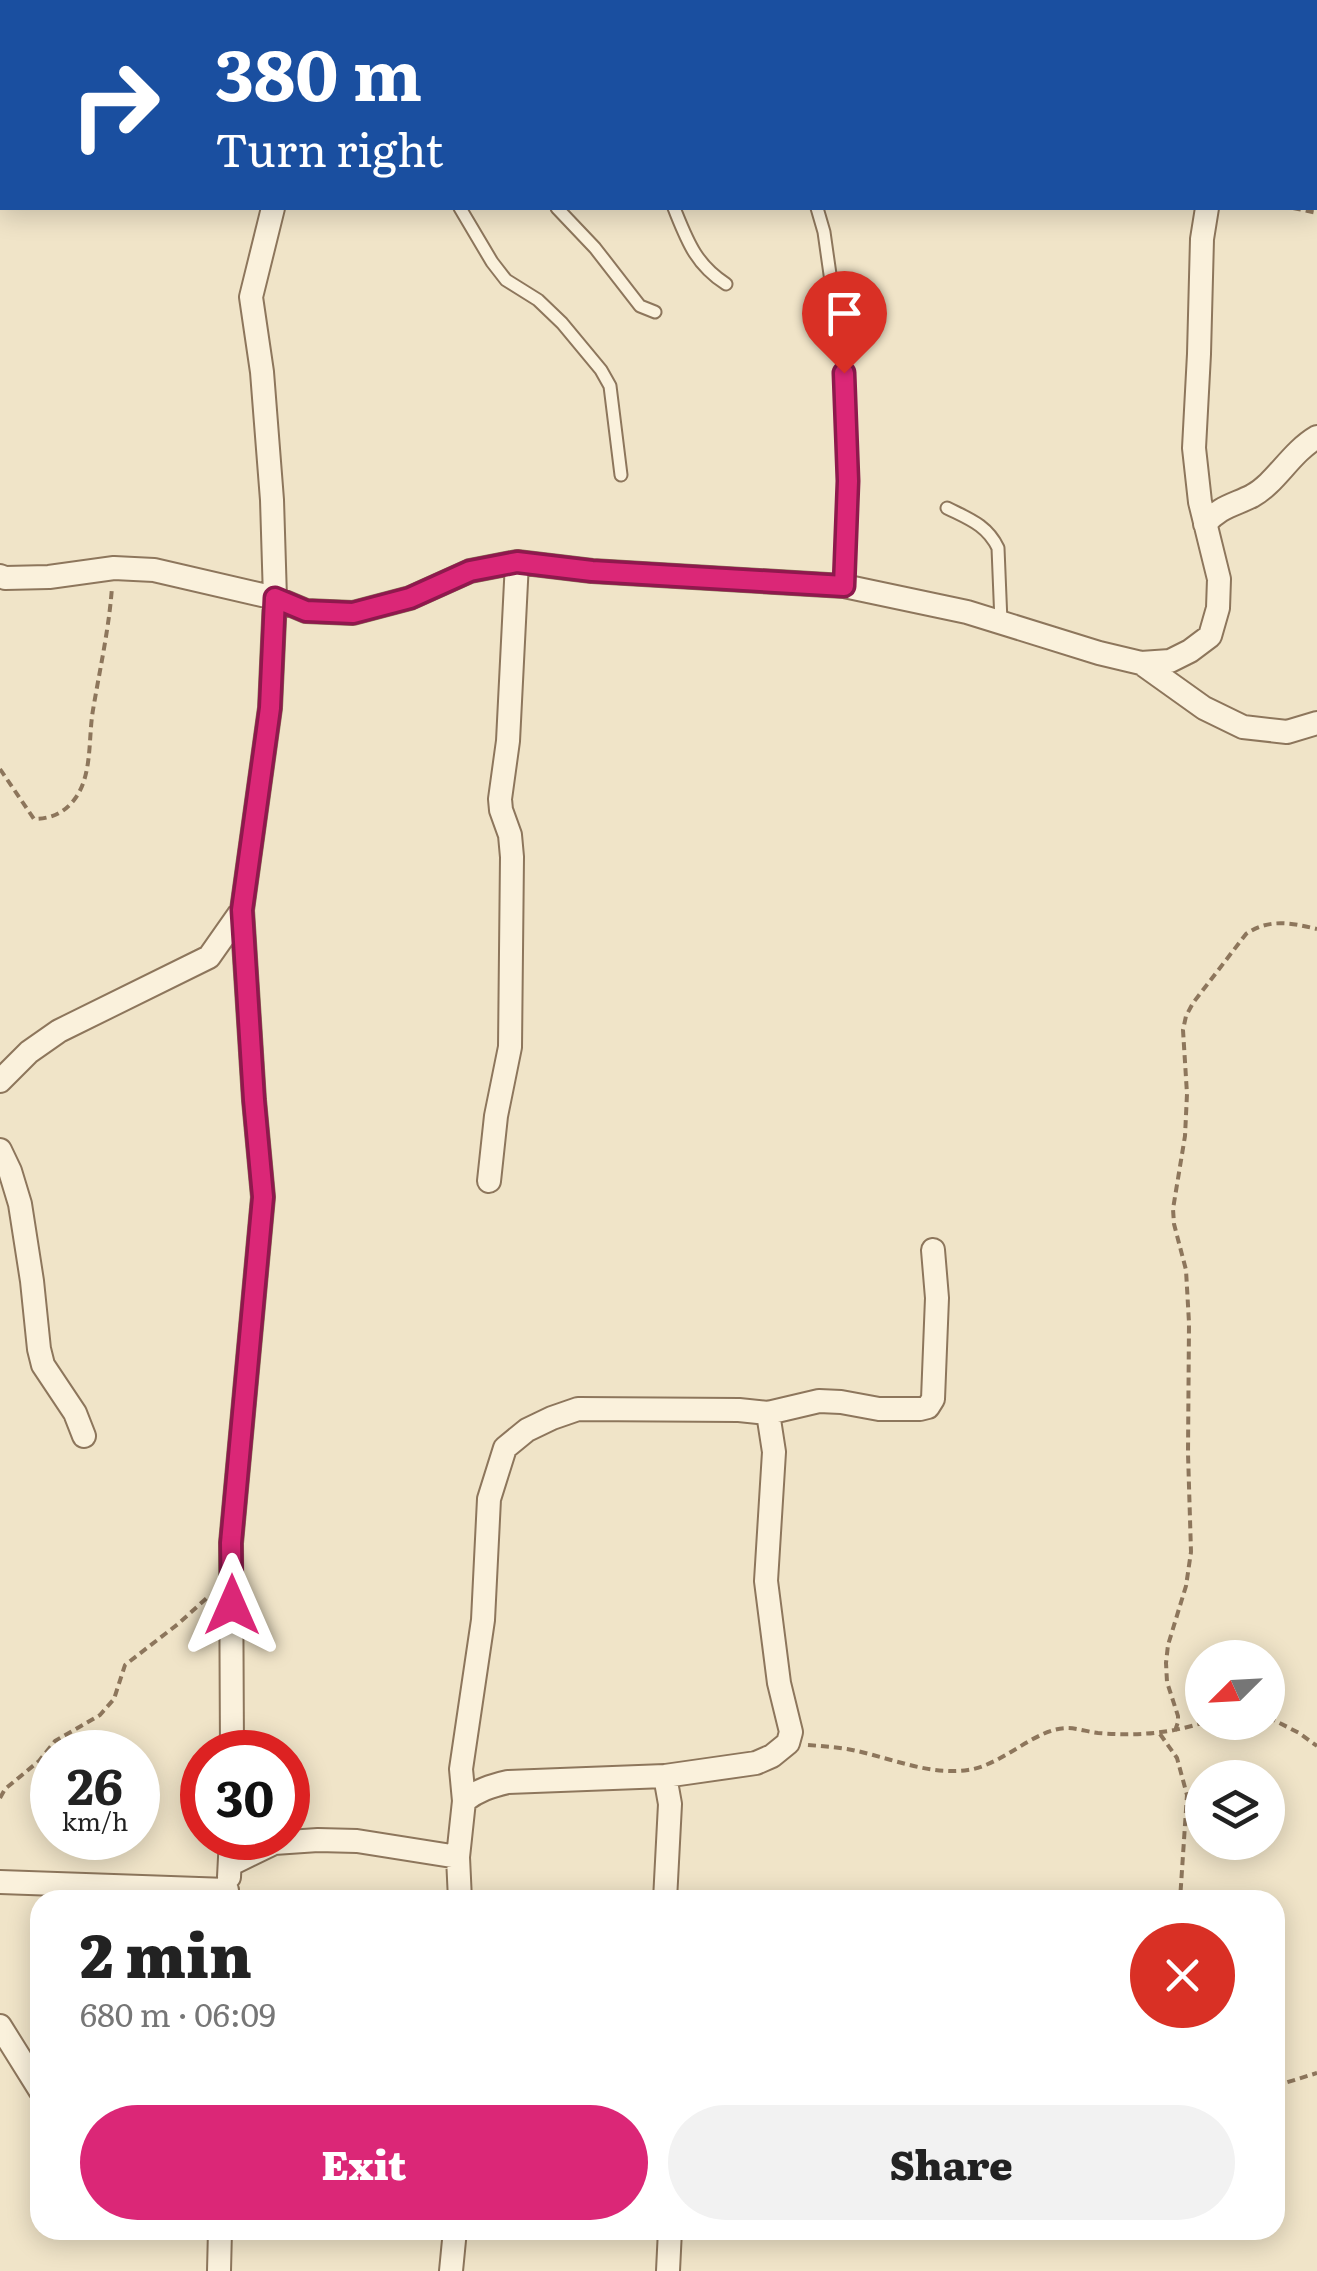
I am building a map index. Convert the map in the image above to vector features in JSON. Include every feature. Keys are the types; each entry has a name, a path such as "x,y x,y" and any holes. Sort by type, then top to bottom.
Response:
{"street":[{"path":"232,1730 232,1524 263,1197 242,910 270,708 275,598 262,372 251,297 273,210"},
{"path":"0,576 50,576 114,568 154,570 275,598 306,611 353,613 410,598 470,571 517,562 592,571 844,586 968,612 1141,663 1170,661 1210,636 1218,608 1220,580 1200,502 1194,448 1202,239 1207,210"},
{"path":"1205,524 1214,513 1253,496 1289,458 1317,437"},
{"path":"489,1181 496,1116 510,1047 512,858 500,799 508,741 517,562"},
{"path":"1141,663 1204,708 1243,728 1287,732 1316,728"},
{"path":"0,1080 59,1032 209,957 242,910"},
{"path":"0,1150 20,1204 39,1350 84,1436"},
{"path":"460,1890 458,1858 464,1802 461,1769 483,1620 488,1499 505,1448 526,1430 578,1409 768,1413 820,1401 879,1409 928,1407 933,1399 937,1298 933,1250"},
{"path":"464,1802 475,1792 508,1782 665,1776 756,1763 788,1743 792,1732 779,1683 766,1581 774,1452 768,1413"},
{"path":"665,1776 670,1804 665,1890"},
{"path":"231,1864 274,1843 318,1840 357,1841 458,1858"},
{"path":"228,1890 231,1860"},
{"path":"0,1882 140,1890"},
{"path":"0,2026 30,2074"},
{"path":"219,2271 220,2240"},
{"path":"451,2271 453,2240"},
{"path":"668,2271 670,2240"}],"lane":[{"path":"461,210 506,280 538,300 562,322 602,370 610,386 620,475"},
{"path":"560,210 640,306 655,312"},
{"path":"675,210 698,261 726,284"},
{"path":"818,210 844,373 848,481 844,586"},
{"path":"947,508 982,525 998,548 1001,622"}],"path":[{"path":"0,769 34,819 62,812 76,798 86,776 92,713 110,624 114,568"},
{"path":"1175,1731 1178,1716 1167,1682 1166,1663 1191,1552 1186,1270 1173,1209 1186,1136 1186,1016 1254,929 1281,922 1317,928"},
{"path":"0,1798 55,1741 100,1714 114,1700 125,1666 198,1607 231,1568"},
{"path":"1285,1726 1317,1746"},
{"path":"788,1743 845,1749 953,1772 975,1769 1054,1730 1068,1728 1128,1736 1185,1728"},
{"path":"1160,1734 1177,1758 1187,1795 1181,1890"},
{"path":"1285,2083 1317,2073"}],"route":[{"path":"232,1605 231,1543 263,1197 242,910 270,708 275,598 306,611 353,613 410,598 470,571 517,562 592,571 844,586 848,481 844,373"}]}
